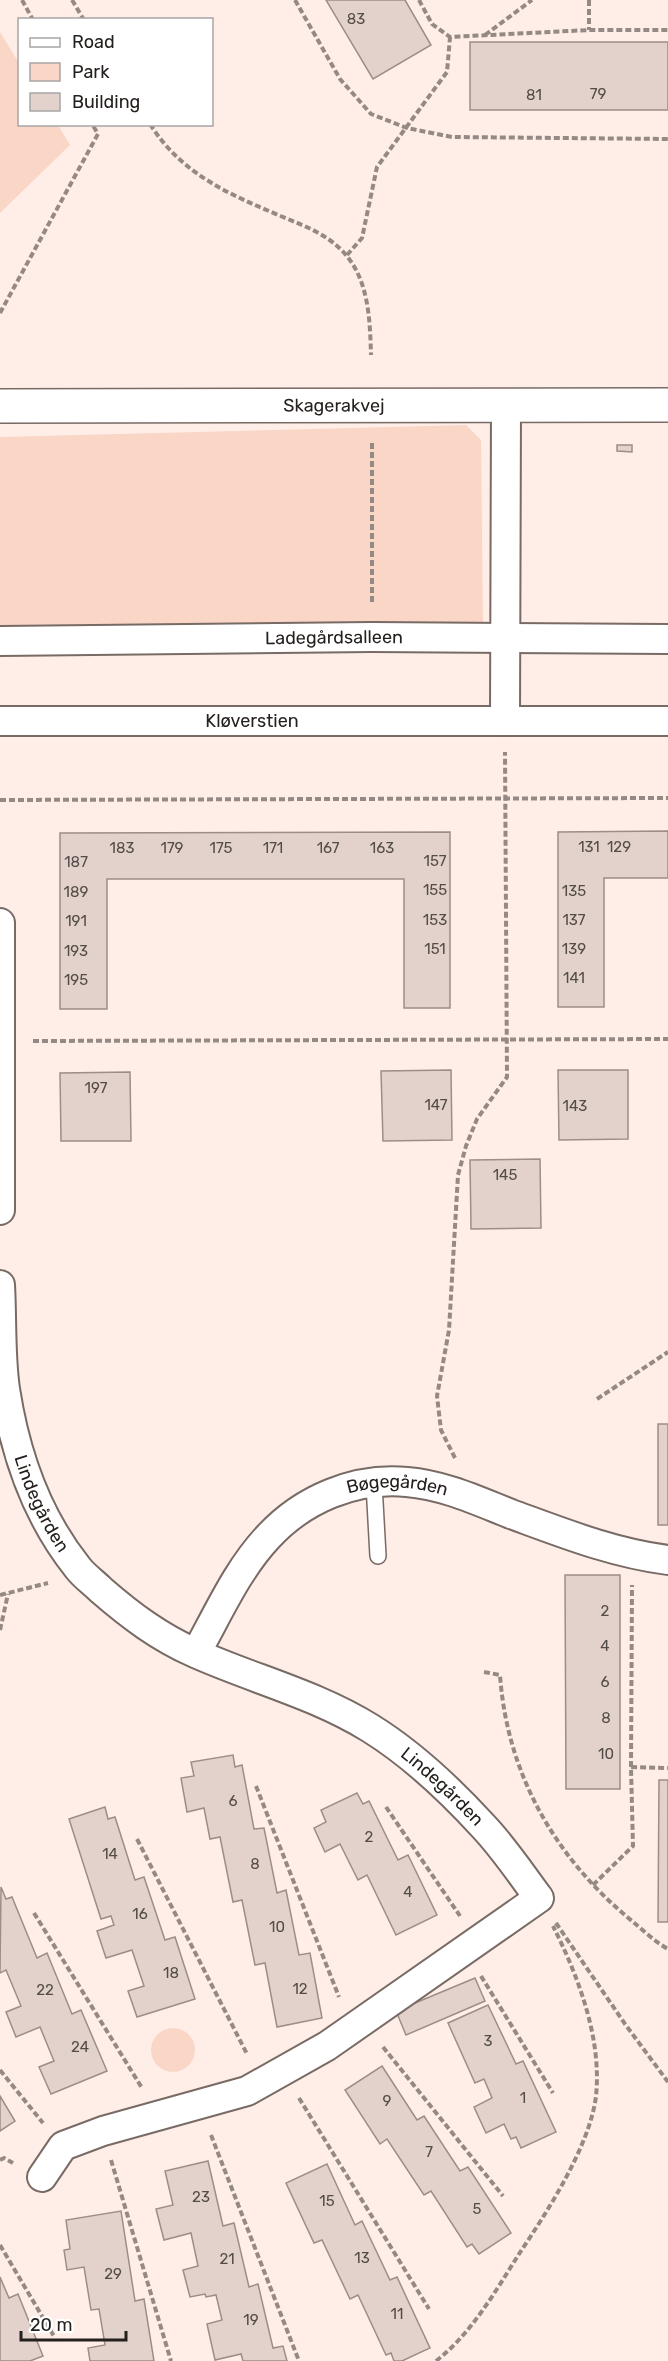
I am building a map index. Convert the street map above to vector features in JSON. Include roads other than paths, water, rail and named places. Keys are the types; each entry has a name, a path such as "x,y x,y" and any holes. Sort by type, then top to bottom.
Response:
{"street":[{"name":"Skagerakvej","path":"0,406 668,405"},
{"path":"505,721 506,406"},
{"name":"Ladegårdsalleen","path":"0,641 372,637 668,639"},
{"name":"Kløverstien","path":"0,722 668,721"},
{"path":"0,923 0,1209"},
{"name":"Lindegården","path":"0,1285 5,1387 14,1435 28,1482 36,1500 79,1569 130,1615 158,1635 196,1653 333,1707 371,1729 429,1773 484,1827 539,1898 327,2046 272,2077 247,2091 103,2131 63,2146 42,2177"},
{"name":"Bøgegården","path":"196,1653 245,1567 267,1538 305,1506 332,1492 374,1484 405,1482 454,1492 594,1544 633,1556 668,1560"}],"lane":[{"path":"374,1484 378,1556"}]}
